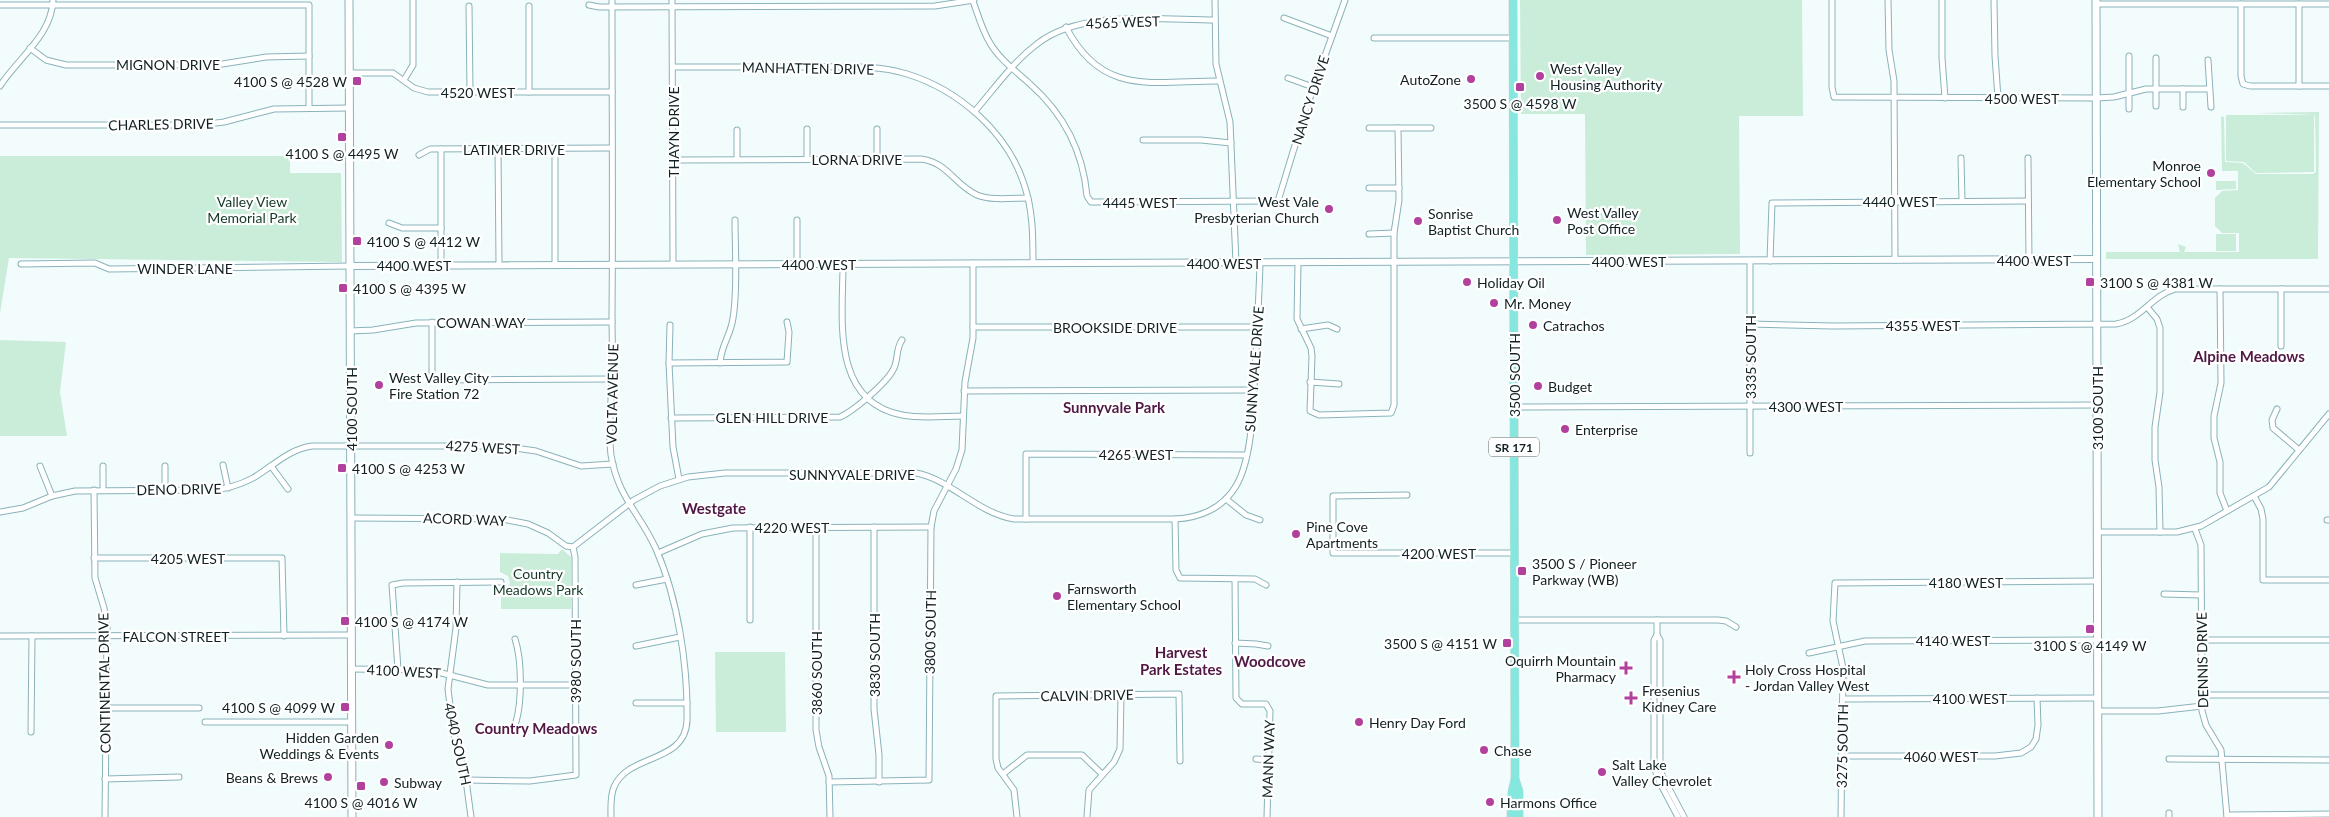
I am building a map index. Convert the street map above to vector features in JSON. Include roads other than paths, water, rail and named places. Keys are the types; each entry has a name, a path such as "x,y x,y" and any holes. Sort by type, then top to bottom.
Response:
{"main road":[{"name":"4100 SOUTH","path":"349,0 352,817"},
{"name":"3500 SOUTH","path":"1511,817 1512,792 1515,779 1513,0"},
{"name":"3100 SOUTH","path":"2096,2 2098,817"},
{"name":"3500 SOUTH","path":"1515,779 1519,791 1518,817"}],"street":[{"path":"404,80 413,64 413,0"},
{"name":"VOLTA AVENUE","path":"611,817 612,791 621,776 670,751 682,740 686,728 687,703 686,666 667,579 658,553 647,532 628,504 613,464 610,431 612,379 612,0"},
{"name":"THAYN DRIVE","path":"672,0 673,264"},
{"path":"822,0 822,7"},
{"path":"590,6 935,6 974,0 990,44 1013,68"},
{"path":"1215,0 1216,58 1219,81 1228,111 1231,143 1236,263"},
{"name":"NANCY DRIVE","path":"1278,201 1313,87 1345,0"},
{"name":"4500 WEST","path":"1832,0 1832,87 1834,97 2097,98 2156,88 2208,89"},
{"path":"1888,0 1889,50 1894,98 1895,260"},
{"path":"1942,1 1942,58 1946,98"},
{"path":"1994,1 1998,98"},
{"path":"2096,2 2329,4"},
{"path":"0,86 2,78 30,48 48,24 53,3"},
{"path":"0,5 53,3 309,5 309,108"},
{"path":"2241,4 2241,76 2243,84 2250,86 2329,86"},
{"path":"2299,4 2299,86"},
{"path":"469,6 470,92"},
{"path":"529,6 529,92"},
{"path":"1284,18 1332,36"},
{"name":"4565 WEST","path":"975,111 1036,44 1066,27 1099,20 1215,20"},
{"path":"1066,27 1079,50 1091,62 1104,72 1119,78 1142,81 1219,81"},
{"path":"1374,38 1513,38"},
{"name":"MIGNON DRIVE","path":"30,48 46,60 66,65 216,65 266,57 309,56"},
{"path":"2129,56 2129,109"},
{"path":"2156,58 2156,106"},
{"path":"2208,60 2208,89 2211,93 2211,107"},
{"name":"MANHATTEN DRIVE","path":"673,67 872,67 907,74 924,80 951,94 975,111 994,130 1008,150 1024,183 1028,198 1033,230 1034,263"},
{"name":"4445 WEST","path":"1013,68 1042,94 1065,125 1080,156 1087,196 1091,202 1278,201"},
{"name":"4520 WEST","path":"350,73 390,73 424,92 612,92"},
{"path":"1288,78 1313,87"},
{"path":"2183,89 2183,107"},
{"name":"CHARLES DRIVE","path":"0,125 200,124 224,122 274,109 350,108"},
{"path":"1369,128 1431,128"},
{"path":"1298,262 1297,319 1311,348 1310,408 1316,414 1388,414 1394,410 1394,233 1399,188 1398,128"},
{"path":"877,129 877,159"},
{"path":"737,130 737,159"},
{"path":"807,130 807,160"},
{"path":"1143,140 1231,143"},
{"path":"555,148 555,264"},
{"name":"LATIMER DRIVE","path":"419,155 427,150 441,149 611,148"},
{"path":"441,149 441,264"},
{"path":"498,149 498,264"},
{"path":"1961,158 1962,201"},
{"path":"2028,158 2028,260"},
{"name":"LORNA DRIVE","path":"673,160 928,160 941,165 965,188 978,196 1028,198"},
{"path":"1369,188 1399,188"},
{"name":"4440 WEST","path":"1770,261 1772,203 2028,201"},
{"path":"720,363 722,347 733,322 735,220"},
{"path":"797,220 797,264"},
{"path":"389,223 402,228 441,228"},
{"path":"1369,234 1394,233"},
{"name":"4400 WEST","path":"350,266 441,264 2097,259"},
{"name":"3335 SOUTH","path":"1750,261 1750,453"},
{"name":"WINDER LANE","path":"21,264 95,263 110,269 350,266"},
{"name":"3800 SOUTH","path":"879,782 929,780 931,527 934,511 947,487 962,450 964,391 973,327 973,263"},
{"name":"SUNNYVALE DRIVE","path":"573,547 628,504 651,490 678,480 725,473 916,473 926,475 995,514 1026,519 1176,519 1191,518 1204,514 1226,499 1239,480 1246,455 1252,427 1260,263"},
{"path":"844,264 846,360 854,382 867,397 882,408 903,415 964,416"},
{"path":"2220,289 2221,383 2214,416 2214,438 2219,459 2220,493 2227,511"},
{"path":"2281,289 2281,346"},
{"name":"4355 WEST","path":"1749,324 1833,326 2097,324 2128,321 2171,290 2329,289"},
{"path":"2147,307 2157,319 2160,328 2160,392 2155,427 2155,460 2160,487 2160,532"},
{"path":"432,322 432,380 612,379"},
{"name":"COWAN WAY","path":"350,331 373,330 410,323 432,322 612,322"},
{"path":"669,363 788,362 789,332 787,322"},
{"path":"670,325 671,418 674,460 678,480"},
{"path":"1301,329 1328,325 1337,329"},
{"name":"BROOKSIDE DRIVE","path":"973,327 1257,327"},
{"name":"GLEN HILL DRIVE","path":"671,418 833,418 852,410 894,369 898,346 902,340"},
{"path":"1310,382 1339,384"},
{"path":"964,391 1254,390"},
{"name":"4300 WEST","path":"1514,407 2098,405"},
{"path":"2277,410 2272,420 2273,428 2299,450"},
{"path":"2098,532 2183,532 2195,529 2269,487 2329,414"},
{"name":"4275 WEST","path":"351,446 501,446 536,451 580,466 613,464"},
{"name":"DENO DRIVE","path":"0,512 23,508 52,496 75,491 228,488 251,479 303,447 351,446"},
{"name":"4265 WEST","path":"1026,519 1026,454 1246,455"},
{"path":"223,465 228,488"},
{"path":"40,466 52,496"},
{"path":"103,466 103,490"},
{"path":"164,490 165,466"},
{"path":"271,466 288,489"},
{"name":"CONTINENTAL DRIVE","path":"94,490 95,578 106,615 105,817"},
{"name":"4200 WEST","path":"1407,495 1333,496 1333,553 1514,553"},
{"path":"2254,496 2261,509 2263,518 2263,580 2329,580"},
{"path":"1226,499 1242,513 1260,520"},
{"name":"ACORD WAY","path":"351,518 502,519 528,524 548,533 566,546 573,547"},
{"path":"1176,519 1176,567 1178,577 1187,579 1257,580 1266,585"},
{"name":"3860 SOUTH","path":"816,527 816,733 829,782 830,817"},
{"name":"3830 SOUTH","path":"874,527 874,709 879,755 879,782"},
{"name":"4220 WEST","path":"658,553 708,532 750,528 931,527"},
{"path":"750,528 750,620"},
{"name":"DENNIS DRIVE","path":"2195,529 2201,542 2202,706 2205,722 2219,744 2223,759 2227,816"},
{"name":"3980 SOUTH","path":"466,780 530,781 576,775 575,557 573,547"},
{"name":"4205 WEST","path":"94,558 282,558 284,636"},
{"path":"636,585 667,579"},
{"name":"MANN WAY","path":"1235,580 1236,698 1240,703 1264,704 1269,708 1267,817"},
{"name":"4180 WEST","path":"1835,583 2098,581"},
{"name":"4040 SOUTH","path":"457,582 456,628 448,689 453,730 466,780 470,817"},
{"path":"398,669 392,585 403,583 501,582"},
{"name":"3275 SOUTH","path":"1835,583 1833,621 1843,668 1841,817"},
{"path":"2164,594 2201,594"},
{"path":"1514,620 1722,620 1736,627"},
{"path":"1657,620 1657,635 1660,640 1660,767 1662,775 1684,817"},
{"path":"1657,635 1654,640 1654,767 1659,781 1678,817"},
{"name":"FALCON STREET","path":"0,636 351,636"},
{"path":"31,732 32,636"},
{"path":"636,646 680,636"},
{"path":"515,639 519,650 519,710 516,722"},
{"name":"4140 WEST","path":"1809,652 1853,642 1872,640 2098,640"},
{"path":"2202,640 2329,640"},
{"path":"1235,644 1268,646"},
{"name":"4100 WEST","path":"351,669 425,670 449,674 488,685 575,685"},
{"name":"CALVIN DRIVE","path":"1003,774 996,759 996,696 1179,694 1180,762"},
{"path":"2202,695 2329,695"},
{"path":"1088,817 1089,790 1114,762 1120,749 1121,696"},
{"name":"4060 WEST","path":"1841,756 2014,756 2031,747 2036,739 2038,725 2037,698"},
{"name":"4100 WEST","path":"1843,699 2098,698"},
{"path":"636,703 687,703"},
{"path":"2098,711 2161,711 2202,706"},
{"path":"105,708 199,708"},
{"path":"205,722 352,722"},
{"path":"1017,817 1015,794 1003,774 1024,757 1064,754 1082,755 1102,774"},
{"path":"1256,759 1269,760"},
{"path":"2169,759 2329,760"},
{"path":"105,779 179,777"},
{"path":"829,782 879,782"},
{"path":"2227,816 2329,814"}],"place":[{"name":"West Valley Housing Authority","path":"1540,76"},
{"name":"AutoZone","path":"1471,79"},
{"name":"4100 S @ 4528 W","path":"357,81"},
{"name":"3500 S @ 4598 W","path":"1520,87"},
{"name":"4100 S @ 4495 W","path":"342,137"},
{"name":"Monroe Elementary School","path":"2211,173"},
{"name":"West Vale Presbyterian Church","path":"1329,209"},
{"name":"West Valley Post Office","path":"1557,220"},
{"name":"Sonrise Baptist Church","path":"1418,221"},
{"name":"4100 S @ 4412 W","path":"357,241"},
{"name":"Holiday Oil","path":"1467,282"},
{"name":"3100 S @ 4381 W","path":"2090,282"},
{"name":"4100 S @ 4395 W","path":"343,288"},
{"name":"Mr. Money","path":"1494,303"},
{"name":"Catrachos","path":"1533,325"},
{"name":"West Valley City Fire Station 72","path":"379,385"},
{"name":"Budget","path":"1538,386"},
{"name":"Enterprise","path":"1565,429"},
{"name":"4100 S @ 4253 W","path":"342,468"},
{"name":"Pine Cove Apartments","path":"1296,534"},
{"name":"3500 S / Pioneer Parkway (WB)","path":"1522,571"},
{"name":"Farnsworth Elementary School","path":"1057,596"},
{"name":"4100 S @ 4174 W","path":"345,621"},
{"name":"3100 S @ 4149 W","path":"2090,629"},
{"name":"3500 S @ 4151 W","path":"1507,643"},
{"name":"Oquirrh Mountain Pharmacy","path":"1626,668"},
{"name":"Holy Cross Hospital - Jordan Valley West","path":"1734,677"},
{"name":"Fresenius Kidney Care","path":"1631,698"},
{"name":"4100 S @ 4099 W","path":"345,707"},
{"name":"Henry Day Ford","path":"1359,722"},
{"name":"Hidden Garden Weddings & Events","path":"389,745"},
{"name":"Chase","path":"1484,750"},
{"name":"Salt Lake Valley Chevrolet","path":"1602,772"},
{"name":"Beans & Brews","path":"328,777"},
{"name":"Subway","path":"384,782"},
{"name":"4100 S @ 4016 W","path":"361,786"},
{"name":"Harmons Office","path":"1490,802"}],"district":[{"name":"Alpine Meadows","path":"2249,356"},
{"name":"Sunnyvale Park","path":"1114,407"},
{"name":"Westgate","path":"714,508"},
{"name":"Harvest Park Estates","path":"1181,660"},
{"name":"Woodcove","path":"1270,661"},
{"name":"Country Meadows","path":"536,728"}],"park label":[{"name":"Valley View Memorial Park","path":"252,210"},
{"name":"Country Meadows Park","path":"538,582"}]}
